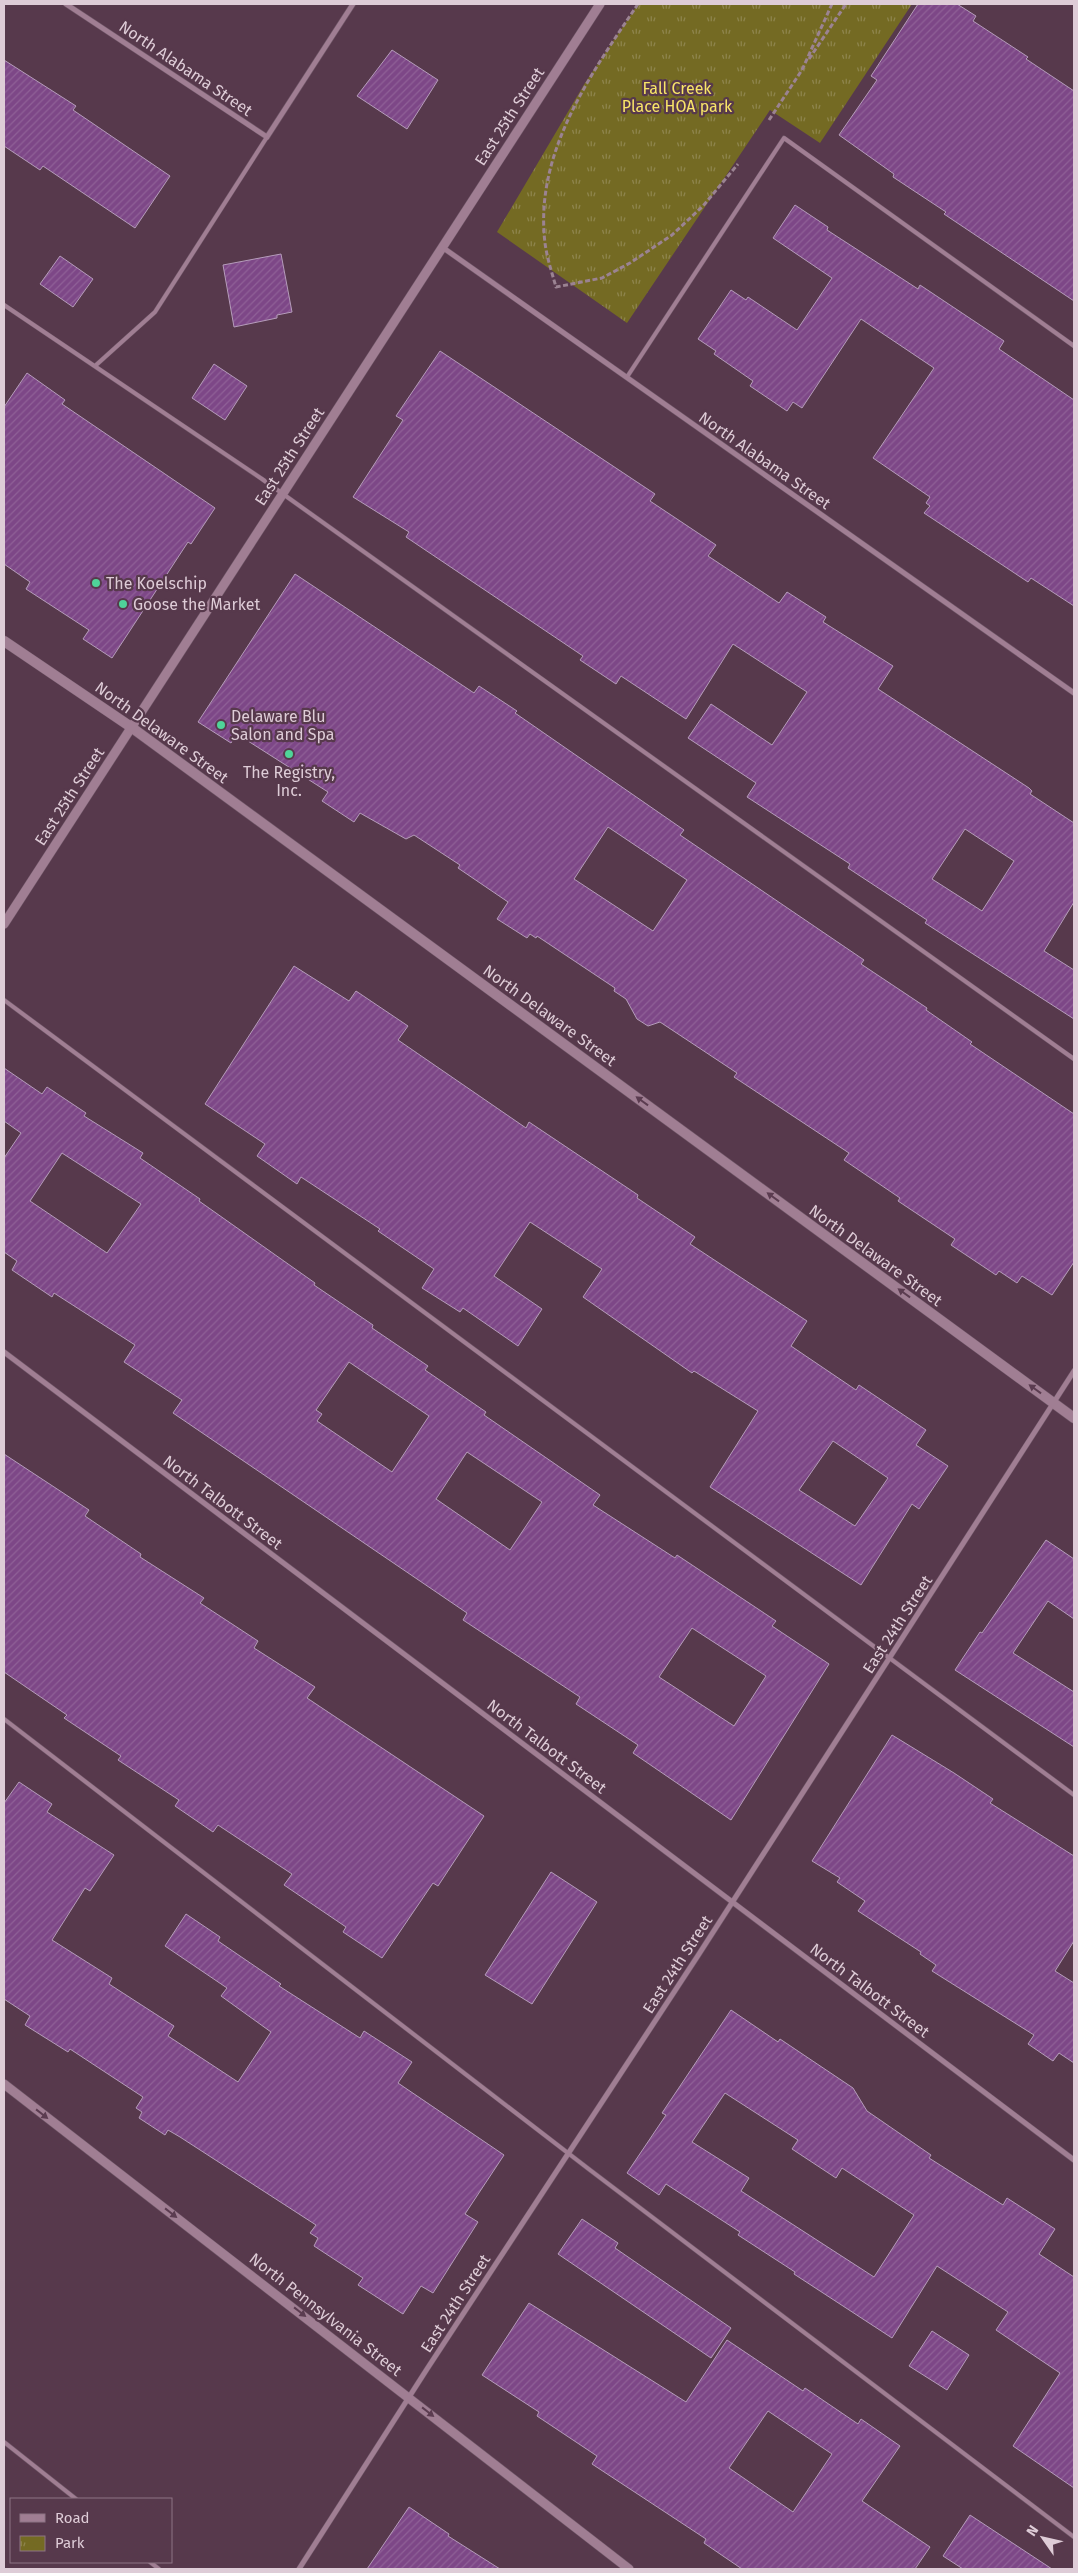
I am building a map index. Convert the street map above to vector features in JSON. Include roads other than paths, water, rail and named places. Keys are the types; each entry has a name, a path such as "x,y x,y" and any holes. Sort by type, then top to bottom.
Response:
{"main road":[{"name":"North Delaware Street","path":"4,642 131,727 1074,1418"}],"street":[{"name":"North Alabama Street","path":"66,4 267,137"},
{"path":"267,137 352,4"},
{"name":"East 25th Street","path":"4,924 600,4"},
{"name":"North Alabama Street","path":"442,247 1074,693"},
{"name":"North Talbott Street","path":"4,1352 1074,2160"},
{"name":"East 24th Street","path":"300,2569 1074,1371"},
{"name":"North Pennsylvania Street","path":"4,2084 410,2397 629,2569"}],"lane":[{"path":"95,366 155,312 267,137"},
{"path":"627,377 784,138 1074,346"},
{"path":"4,305 282,494 1074,1059"},
{"path":"4,1000 1074,1795"},
{"path":"4,1719 1074,2537"},
{"path":"4,2442 75,2498"}],"place":[{"name":"The Koelschip","path":"96,583"},
{"name":"Goose the Market","path":"123,604"},
{"name":"Delaware Blu Salon and Spa","path":"221,725"},
{"name":"The Registry, Inc.","path":"289,754"}],"park label":[{"name":"Fall Creek Place HOA park","path":"677,97"}]}
